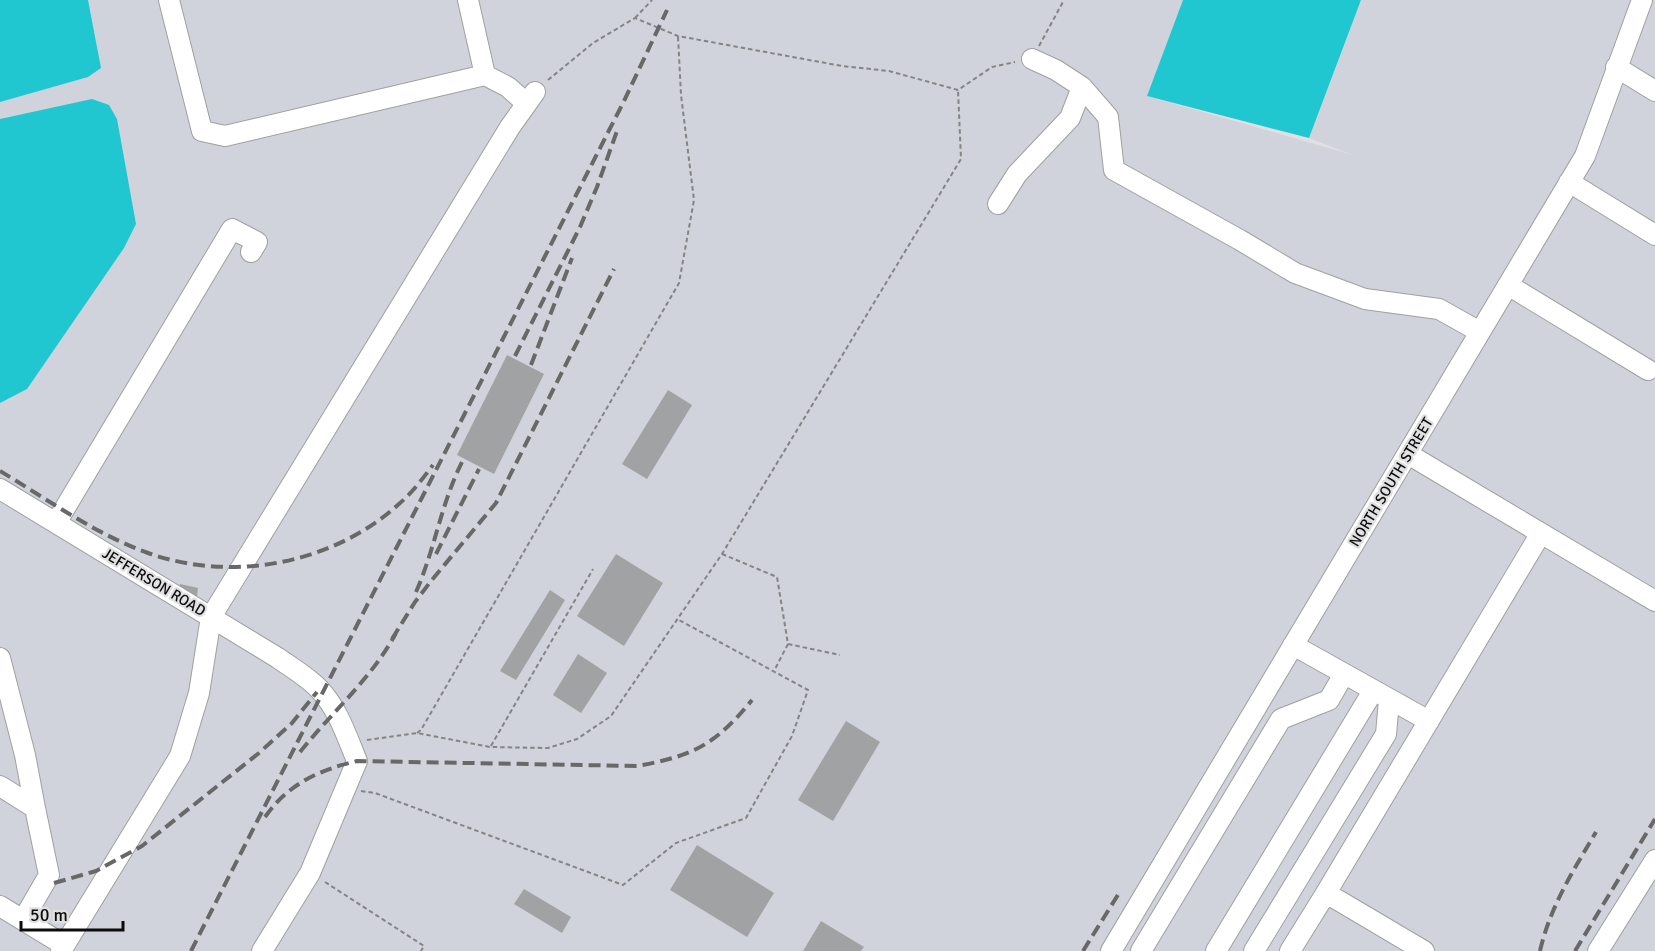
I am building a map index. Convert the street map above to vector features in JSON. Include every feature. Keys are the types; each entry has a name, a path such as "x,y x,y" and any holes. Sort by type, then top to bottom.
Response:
{"lane":[{"path":"0,906 63,948 180,756 199,693 211,617 531,98 486,75 225,136 213,134 202,131 169,0"},
{"path":"468,0 486,75"},
{"name":"NORTH SOUTH STREET","path":"1111,951 1585,156 1642,0"},
{"path":"1032,59 1056,70 1082,87 1108,117 1114,170 1295,273 1365,299 1439,309 1480,332"},
{"path":"1616,67 1655,91"},
{"path":"998,204 1017,174 1070,118 1082,87"},
{"path":"1569,183 1655,235"},
{"path":"56,523 232,229 257,242 251,252"},
{"path":"1508,285 1648,370"},
{"path":"1408,454 1655,601"},
{"name":"JEFFERSON ROAD","path":"0,489 211,617 307,678 320,689 336,711 357,761 345,790"},
{"path":"1290,951 1541,533"},
{"path":"1293,645 1429,721"},
{"path":"0,658 4,687 25,755 49,875 22,920"},
{"path":"1141,951 1281,719 1329,700 1344,674"},
{"path":"1215,951 1359,714 1381,696"},
{"path":"1254,951 1386,734 1381,696"},
{"path":"0,786 35,808"},
{"path":"262,951 310,873 345,790"},
{"path":"1598,951 1655,860"},
{"path":"1326,893 1424,951"}],"path":[{"path":"531,98 593,43 635,18 652,0"},
{"path":"635,18 678,36 842,66 890,71 958,90 992,67 1032,59 1064,0"},
{"path":"417,733 421,730 679,282 694,200 681,95 678,36"},
{"path":"349,742 417,733 490,747 548,748 577,739 611,716 679,620 722,554 961,159 958,90"},
{"path":"722,554 777,577 788,644 774,671"},
{"path":"490,747 593,569"},
{"path":"345,790 375,793 623,885 676,843 746,818 792,736 808,690 679,620"},
{"path":"788,644 840,655"},
{"path":"310,873 424,946 421,951"}],"shaded area":[{"path":"0,0 1183,0 1147,96 1353,155 1309,138 1361,0 1655,0 1655,951 0,951"}],"water":[{"path":"0,0 88,0 101,68 88,77 0,102"},
{"path":"1183,0 1361,0 1309,138 1147,96"},
{"path":"92,99 109,105 117,119 136,224 124,248 27,389 0,403 0,119"}],"building":[{"path":"507,355 544,374 494,474 457,455"},
{"path":"668,390 692,405 647,479 622,464"},
{"path":"616,554 663,583 624,646 577,616"},
{"path":"180,584 198,588 197,597 178,593"},
{"path":"550,590 565,600 516,680 500,671"},
{"path":"578,654 607,673 581,713 553,695"},
{"path":"846,721 880,742 833,821 798,800"},
{"path":"697,845 774,893 747,937 670,890"},
{"path":"524,889 571,917 562,933 514,904"},
{"path":"821,921 864,947 861,951 803,951"}],"railway":[{"path":"191,951 624,101 667,10"},
{"path":"515,356 580,227 617,131"},
{"path":"531,365 572,258"},
{"path":"392,639 431,581 496,503 614,269"},
{"path":"416,592 455,476 463,460"},
{"path":"0,471 90,526 148,553 180,562 214,566 247,566 281,562 313,554 345,541 374,524 400,503 414,490 433,465"},
{"path":"436,554 479,469"},
{"path":"300,752 364,680 396,633"},
{"path":"54,883 96,871 142,846 259,753 292,723 317,692"},
{"path":"265,817 274,805 305,780 357,761 637,766 674,758 715,738 752,700"},
{"path":"1575,951 1655,819"},
{"path":"1540,951 1556,904 1596,832"},
{"path":"1083,951 1121,890"}]}
